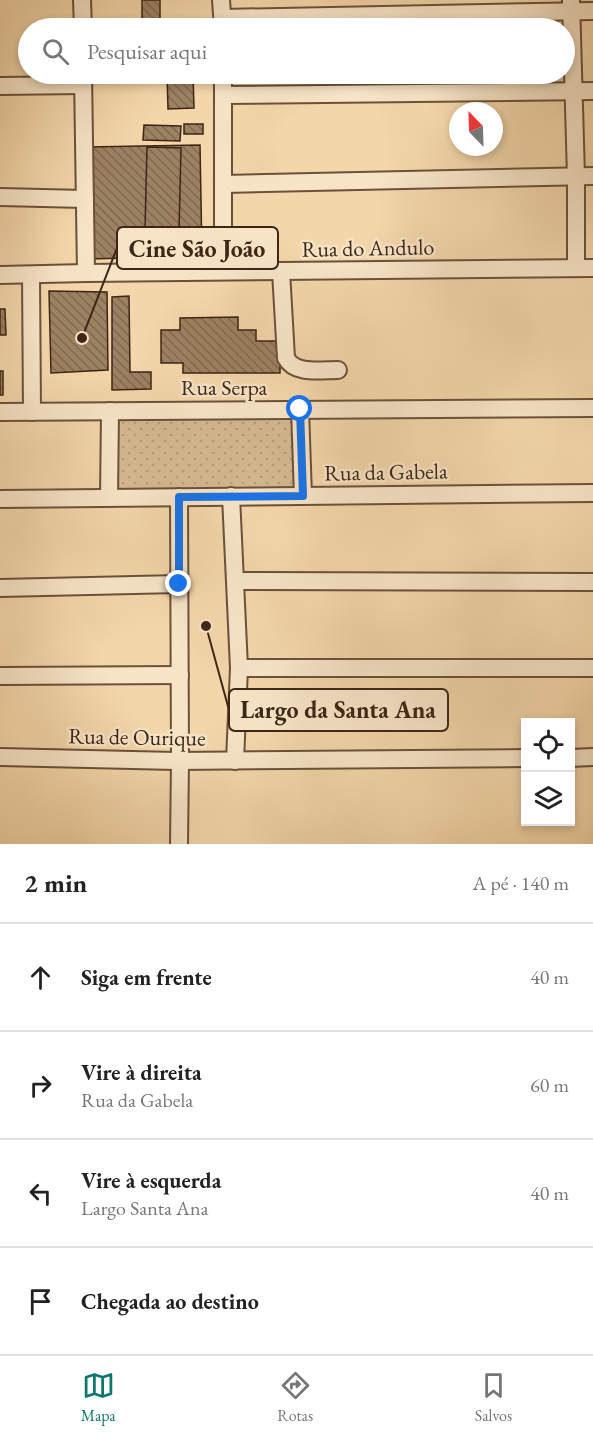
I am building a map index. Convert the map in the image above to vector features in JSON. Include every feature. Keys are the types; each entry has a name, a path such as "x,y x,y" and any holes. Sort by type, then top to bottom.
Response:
{"street":[{"path":"82,0 83,18"},
{"path":"221,0 223,18"},
{"path":"325,18 571,6 593,11"},
{"path":"0,86 28,84"},
{"path":"83,84 86,273"},
{"path":"223,84 224,271"},
{"path":"574,84 576,177 585,268"},
{"path":"224,95 593,91"},
{"path":"224,184 593,176"},
{"path":"0,197 85,200"},
{"name":"Rua do Andulo","path":"0,275 585,268"},
{"path":"281,271 285,358 288,363 298,369 338,370"},
{"path":"31,275 32,412"},
{"name":"Rua Serpa","path":"0,412 593,408"},
{"path":"300,409 303,496"},
{"path":"110,411 110,497"},
{"name":"Rua da Gabela","path":"0,499 593,493"},
{"path":"231,496 239,668 235,760"},
{"path":"178,844 179,497"},
{"path":"235,581 593,582"},
{"path":"0,588 179,584"},
{"path":"239,668 593,669"},
{"path":"0,676 180,675"},
{"name":"Rua de Ourique","path":"0,757 180,761 521,758"},
{"path":"575,758 593,757"}],"shaded area":[{"path":"296,414 297,488 116,491 115,417"}],"building":[{"path":"142,0 160,0 160,18 142,18"},
{"path":"167,84 193,84 194,108 168,109"},
{"path":"184,124 203,124 203,134 184,134"},
{"path":"144,125 181,126 180,141 143,140"},
{"path":"200,145 202,256 89,259 87,147"},
{"path":"147,147 181,148 179,230 145,229"},
{"path":"49,291 107,292 108,370 51,373"},
{"path":"129,296 130,372 151,372 151,389 112,390 112,297"},
{"path":"0,309 5,309 6,335 0,335"},
{"path":"238,317 238,330 256,330 256,341 280,341 280,373 183,373 183,363 161,363 161,330 180,330 180,318"},
{"path":"0,371 3,371 3,395 0,395"}],"place":[{"name":"Cine São João","path":"82,338"},
{"name":"Largo da Santa Ana","path":"206,626"}],"route":[{"path":"179,584 179,497 303,496 300,409"}]}
